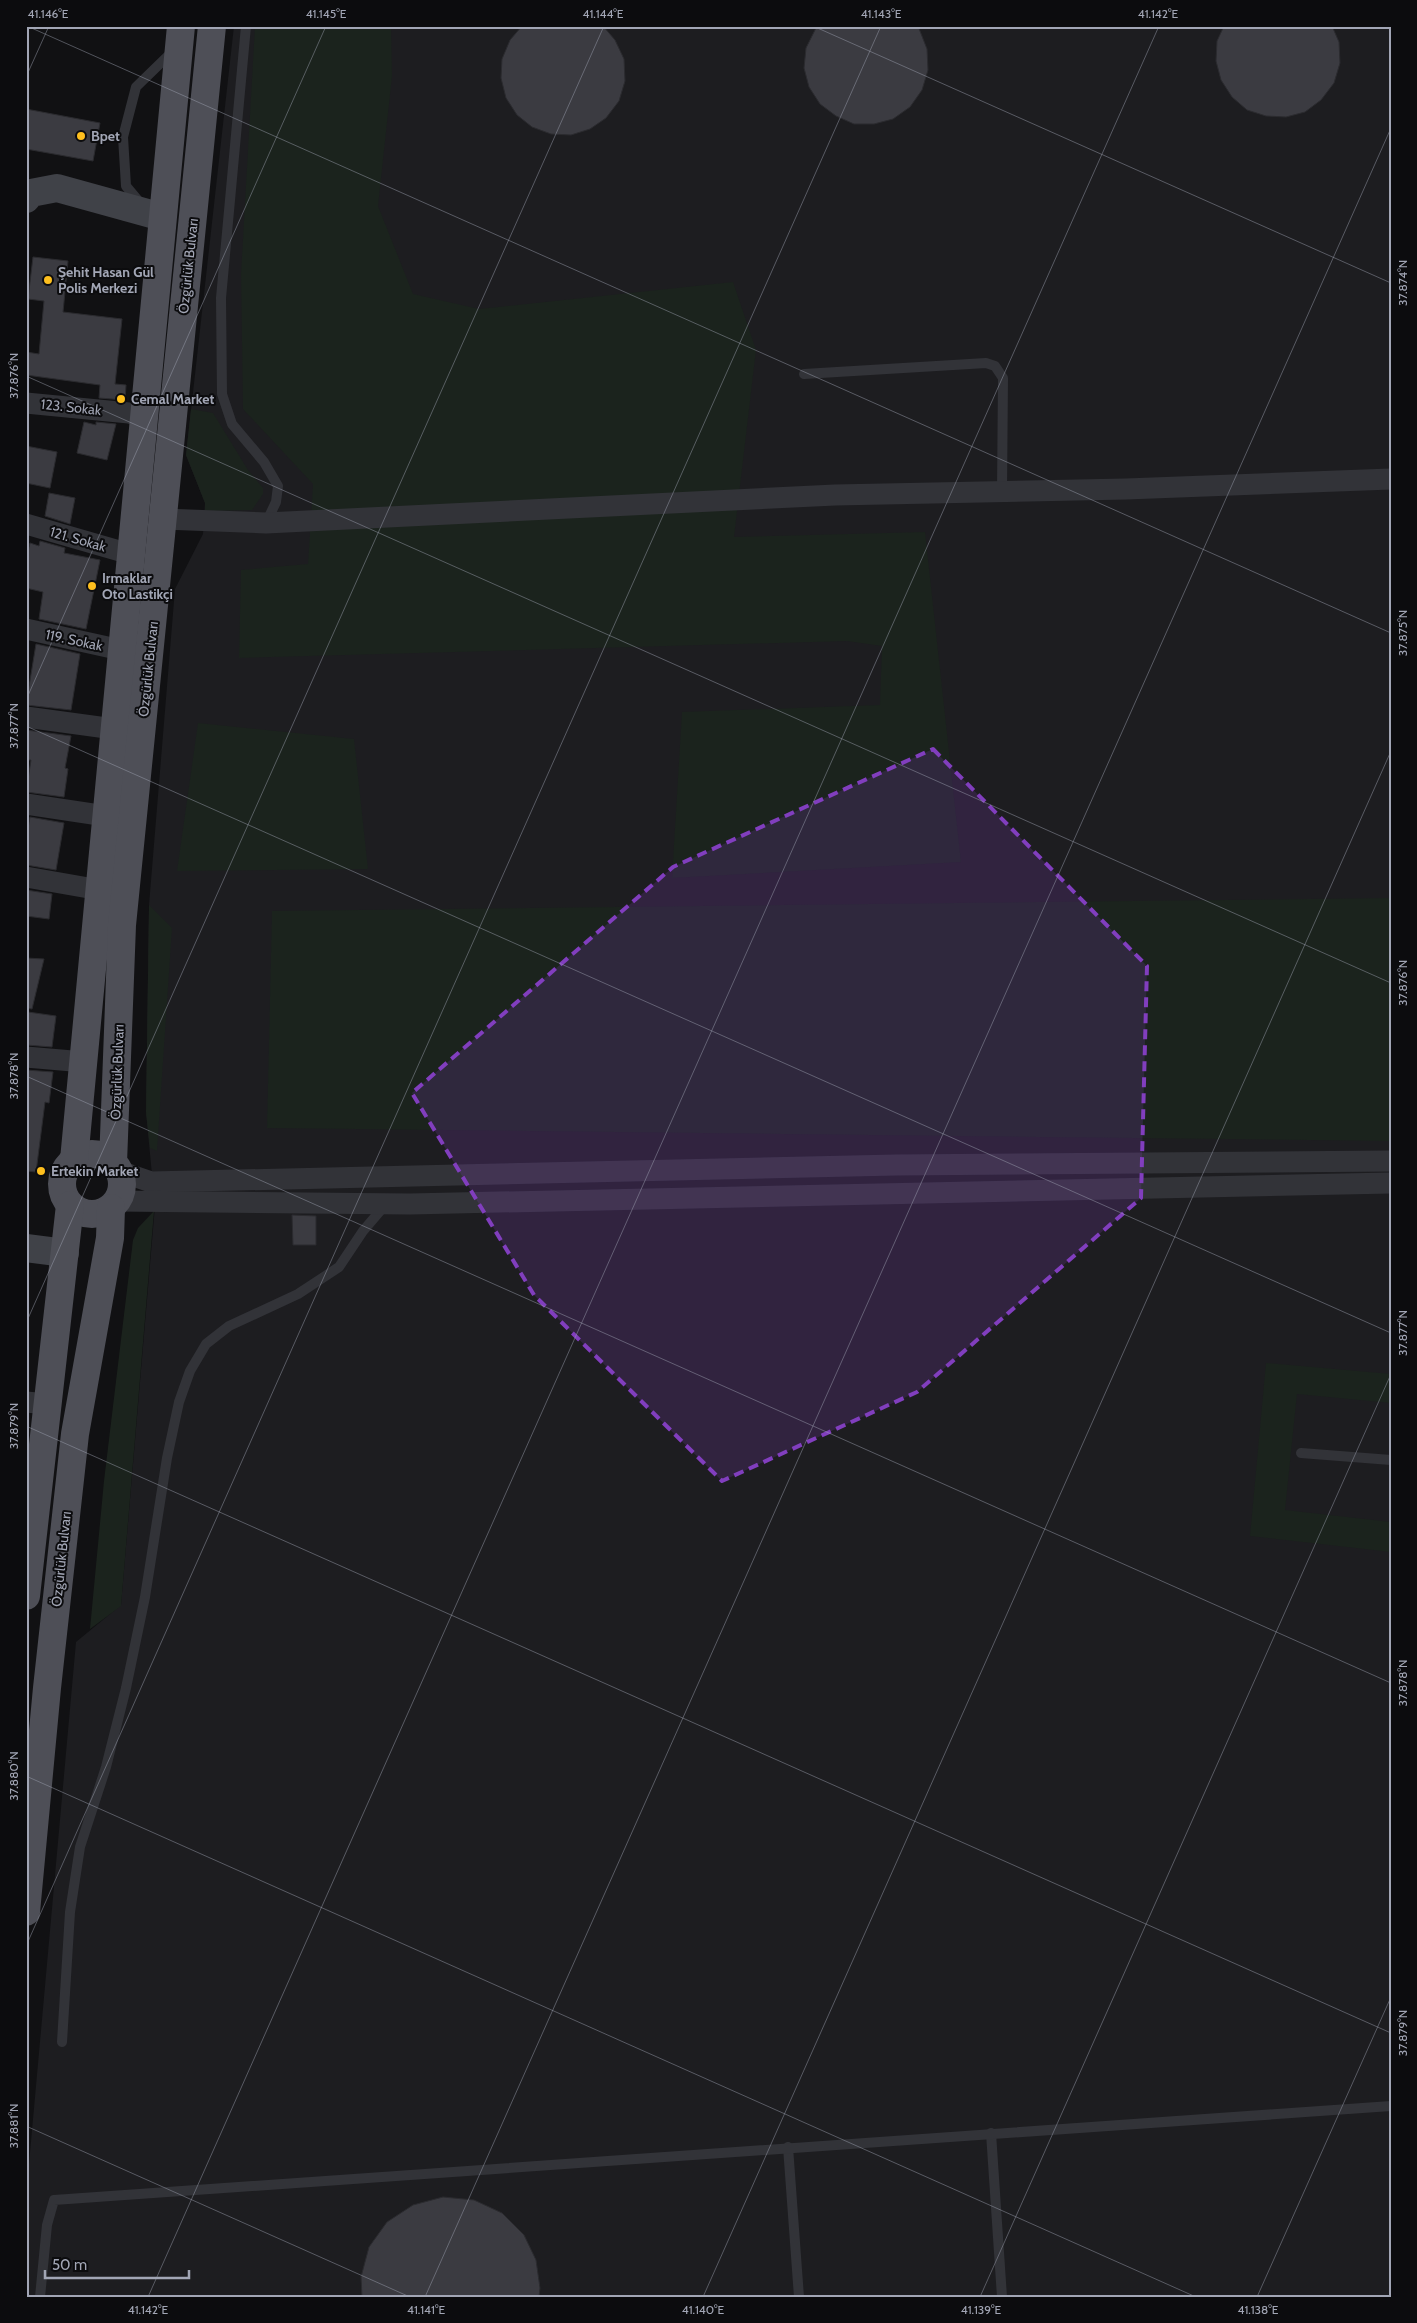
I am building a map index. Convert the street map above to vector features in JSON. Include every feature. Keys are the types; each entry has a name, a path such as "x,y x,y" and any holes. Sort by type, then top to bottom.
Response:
{"main road":[{"name":"Özgürlük Bulvarı","path":"116,1167 122,925 212,26"},
{"name":"Özgürlük Bulvarı","path":"74,1160 160,248 155,215 180,36"},
{"path":"89,1154 98,1154 116,1167 123,1186 114,1204 94,1214 85,1214 70,1205 64,1196 63,1177 67,1168 74,1160 89,1154"},
{"name":"Özgürlük Bulvarı","path":"26,1912 47,1688 75,1434 110,1238 114,1204"},
{"path":"26,1596 37,1403 66,1253 70,1205"}],"street":[{"path":"26,199 31,193 57,188 155,215"},
{"path":"160,248 189,255"},
{"name":"123. Sokak","path":"26,403 129,413 145,418"},
{"path":"163,519 266,522 835,495 1002,492 1391,479"},
{"name":"121. Sokak","path":"26,524 130,554"},
{"name":"119. Sokak","path":"26,630 121,650"},
{"path":"26,717 114,729"},
{"path":"26,804 106,816"},
{"path":"26,876 100,890"},
{"path":"26,1057 84,1062"},
{"path":"116,1167 151,1182 896,1165 1391,1161"},
{"path":"114,1204 387,1204 1391,1183"},
{"path":"26,1248 66,1253"}],"lane":[{"path":"246,26 221,298 222,394 232,424 264,462 278,486 276,502 266,522"},
{"path":"155,215 126,186 123,137 136,88 180,36"},
{"path":"804,374 986,363 995,366 1003,378 1002,492"},
{"path":"62,2042 70,1912 80,1847 106,1767 128,1678 145,1597 167,1458 179,1402 190,1371 206,1344 229,1326 298,1294 339,1267 363,1231 387,1204"},
{"path":"1301,1453 1391,1460"},
{"path":"40,2297 47,2225 54,2200 1391,2106"},
{"path":"990,2133 1002,2297"},
{"path":"788,2147 799,2297"}],"highlighted area":[{"path":"933,749 1147,966 1141,1198 917,1392 722,1481 534,1295 412,1093 673,867"}],"shaded area":[{"path":"234,26 1391,26 1391,2297 26,2297 26,2197 76,1642 121,1605 155,1206 146,1112 149,905 175,589 203,534 205,503 186,455"},
{"path":"255,26 391,26 392,76 378,206 413,294 479,309 733,282 756,350 734,537 925,532 961,862 672,878 682,712 880,705 882,646 847,641 239,658 241,570 308,564 313,484 243,409 241,274"},
{"path":"191,409 213,413 248,470 263,488 263,494 252,510 205,511 205,503 186,455"},
{"path":"198,723 354,739 368,869 177,871"},
{"path":"1391,898 1391,1141 267,1128 272,911"},
{"path":"149,905 172,928 157,1151 150,1148 146,1112"},
{"path":"154,1211 121,1606 90,1629 104,1481 133,1240 138,1228"},
{"path":"1266,1363 1391,1374 1391,1403 1297,1394 1285,1510 1391,1522 1391,1552 1250,1536"}],"building":[{"path":"522,26 603,26 615,40 624,59 625,81 619,101 606,118 590,129 571,135 551,134 532,127 517,115 506,98 501,78 502,59 510,40"},
{"path":"817,26 918,26 927,49 928,70 922,90 910,107 893,119 874,124 854,124 836,116 820,104 809,87 804,68 806,48"},
{"path":"1224,26 1332,26 1339,42 1340,63 1334,83 1321,100 1305,112 1286,117 1266,116 1247,110 1232,97 1221,80 1216,61 1217,41"},
{"path":"26,109 100,123 93,161 26,149"},
{"path":"33,257 68,261 63,312 122,319 115,384 126,385 125,400 99,398 100,385 26,375 26,352 39,354 44,301 28,299"},
{"path":"84,422 96,425 96,422 116,424 107,460 77,453"},
{"path":"26,446 57,452 50,488 26,483"},
{"path":"49,493 75,498 70,524 45,516"},
{"path":"40,541 65,548 64,553 100,560 86,629 39,619 43,592 26,588 26,560 30,543 39,546"},
{"path":"36,644 80,654 71,710 26,705"},
{"path":"26,730 71,736 65,768 68,769 64,797 26,792 31,760 26,760"},
{"path":"30,817 64,823 56,870 26,865 26,839"},
{"path":"26,890 52,894 49,919 26,916"},
{"path":"26,958 44,959 32,1009 26,1008"},
{"path":"28,1012 56,1016 52,1047 26,1045"},
{"path":"26,1070 53,1072 49,1103 45,1102 36,1172 26,1171"},
{"path":"292,1215 316,1216 316,1245 293,1245"},
{"path":"443,2197 474,2200 502,2213 524,2235 536,2260 540,2288 539,2297 362,2297 361,2277 369,2247 387,2222 413,2205"}],"place":[{"name":"Bpet","path":"81,136"},
{"name":"Şehit Hasan Gül Polis Merkezi","path":"48,280"},
{"name":"Cemal Market","path":"121,399"},
{"name":"Irmaklar Oto Lastikçi","path":"92,586"},
{"name":"Ertekin Market","path":"41,1171"}]}
